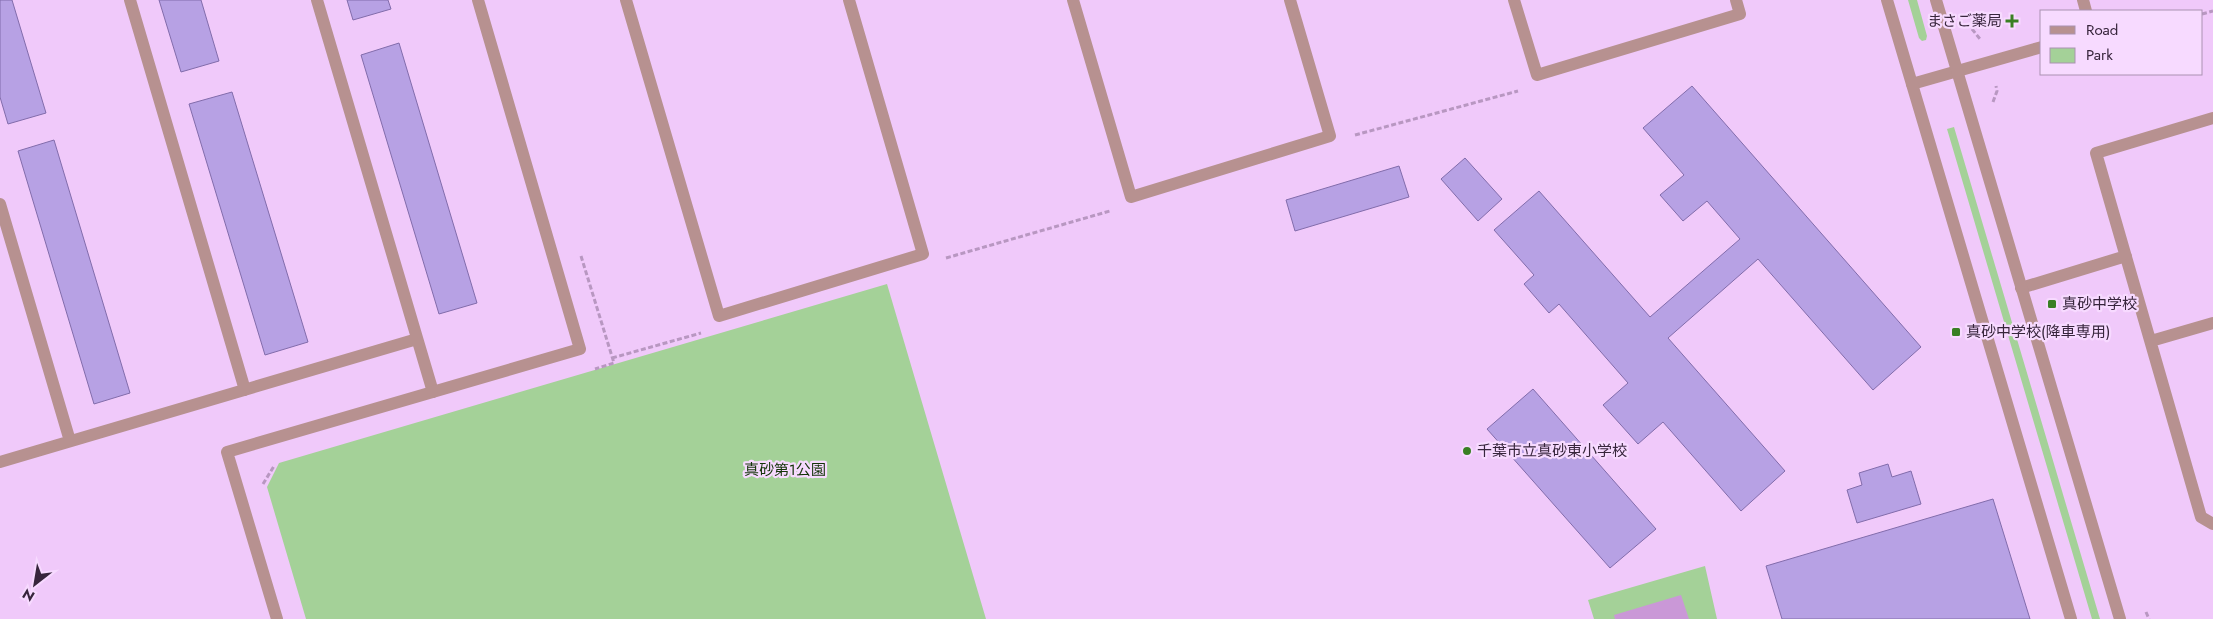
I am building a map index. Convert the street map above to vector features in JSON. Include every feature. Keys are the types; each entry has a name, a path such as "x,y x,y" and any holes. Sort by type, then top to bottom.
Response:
{"street":[{"path":"130,0 245,390"},
{"path":"317,0 433,392"},
{"path":"277,619 227,452 580,349 478,0"},
{"path":"626,0 719,316 923,254 849,0"},
{"path":"1073,0 1131,197 1330,136 1290,0"},
{"path":"1514,0 1537,75 1740,14 1736,0"},
{"path":"1887,0 2071,619"},
{"path":"1936,0 2120,619"},
{"path":"1912,84 2040,48"},
{"path":"2213,118 2096,154 2202,517 2213,524"},
{"path":"0,204 70,441"},
{"path":"2021,288 2126,256"},
{"path":"2151,341 2213,323"},
{"path":"0,462 418,339"}],"path":[{"path":"1330,136 1359,135 1518,91 1537,75"},
{"path":"923,254 948,259 1114,210 1131,197"},
{"path":"581,254 614,363 586,371"},
{"path":"612,358 704,332 719,316"},
{"path":"264,491 263,483 273,466 279,462"}],"green space":[{"path":"1908,0 1917,0 1927,36 1926,40 1922,41 1919,38"},
{"path":"1954,127 2100,619 2092,619 1947,129"},
{"name":"真砂第1公園","path":"887,284 986,619 306,619 267,487 279,463"},
{"path":"1705,566 1717,619 1594,619 1588,600"}],"shaded area":[{"path":"1681,595 1689,619 1615,619 1614,615"}],"building":[{"path":"0,0 12,0 46,113 8,124 0,97"},
{"path":"159,0 201,0 219,61 181,72"},
{"path":"347,0 388,0 391,9 353,20"},
{"path":"399,43 477,303 439,314 361,55"},
{"path":"1692,86 1921,347 1873,390 1758,259 1668,338 1785,471 1741,511 1663,422 1638,444 1603,405 1628,383 1559,304 1549,313 1524,284 1534,275 1494,230 1539,191 1650,317 1740,239 1707,201 1683,221 1660,195 1684,175 1643,128"},
{"path":"232,92 308,342 265,355 189,104"},
{"path":"54,140 130,393 94,404 18,151"},
{"path":"1465,158 1502,199 1478,221 1441,179"},
{"path":"1399,166 1409,197 1295,231 1286,200"},
{"path":"1533,389 1656,529 1610,568 1487,429"},
{"path":"1888,464 1892,477 1911,471 1921,504 1857,523 1847,490 1862,485 1859,473"},
{"path":"1993,499 2030,619 1782,619 1766,566"}],"place":[{"name":"まさご薬局","path":"2012,21"},
{"name":"真砂中学校","path":"2052,304"},
{"name":"真砂中学校(降車専用)","path":"1956,332"},
{"name":"千葉市立真砂東小学校","path":"1467,451"}]}
